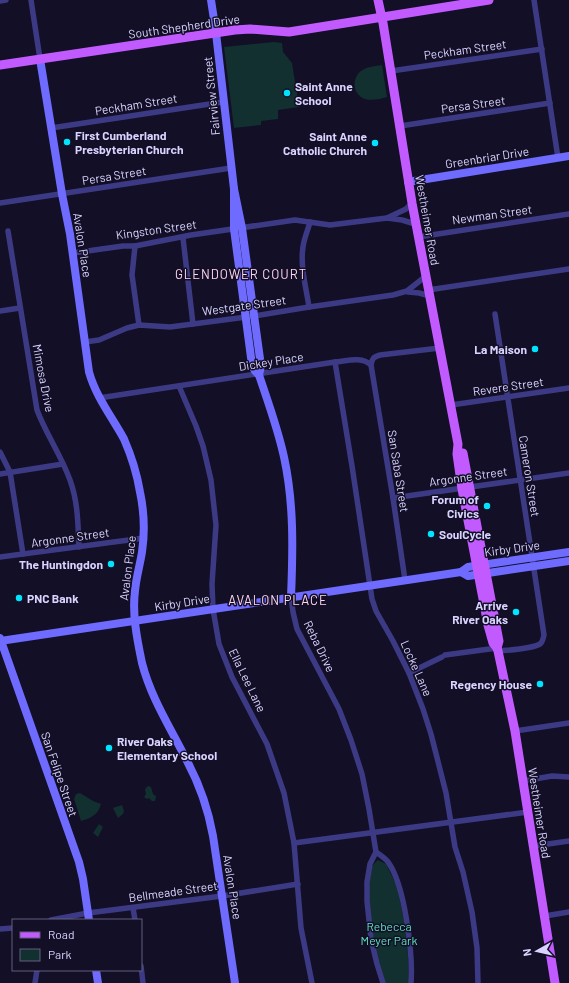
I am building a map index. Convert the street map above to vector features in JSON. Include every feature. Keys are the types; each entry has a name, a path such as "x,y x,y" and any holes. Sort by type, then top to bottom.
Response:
{"main road":[{"name":"Westheimer Road","path":"378,0 382,16 415,224 458,444 463,453 466,488 481,570 499,641 498,650 515,731 555,983"},
{"name":"South Shepherd Drive","path":"0,65 250,29 289,32 489,0"}],"street":[{"path":"0,1 6,0"},
{"path":"31,0 40,59"},
{"name":"Fairview Street","path":"211,0 249,317"},
{"path":"534,0 558,158"},
{"name":"Peckham Street","path":"391,71 542,49"},
{"name":"Avalon Place","path":"40,59 73,253 89,372 99,398 124,441 140,491 143,510 144,538 134,590 135,621 142,663 155,699 186,758 203,795 213,836 235,983"},
{"name":"Peckham Street","path":"51,128 223,102"},
{"name":"Persa Street","path":"400,126 550,103"},
{"name":"Greenbriar Drive","path":"408,182 569,156"},
{"name":"Persa Street","path":"0,203 231,168"},
{"path":"387,218 406,209 412,203"},
{"name":"Newman Street","path":"418,236 569,214"},
{"path":"387,218 415,224"},
{"name":"Kingston Street","path":"73,253 123,246 135,246 183,238 192,235 295,220 330,225 387,218"},
{"path":"308,307 302,253 303,244 310,222"},
{"name":"Mimosa Drive","path":"8,231 37,410 41,423 63,464 76,497 79,547"},
{"path":"183,238 193,324"},
{"path":"135,246 132,275 139,325"},
{"name":"Westgate Street","path":"85,342 99,340 127,328 139,325 170,327 249,317 407,292 429,293 569,269"},
{"name":"Westgate Street","path":"407,292 426,276"},
{"path":"0,311 20,308"},
{"name":"Cameron Street","path":"495,314 519,480 544,635 540,644 498,650"},
{"name":"Reba Drive","path":"249,317 261,366 260,375 280,438 291,499 293,554 291,597 297,629 336,703 351,740 362,774 376,852 370,864 367,882 367,901 371,939 383,983"},
{"path":"371,365 372,359 380,355 440,348"},
{"name":"Dickey Place","path":"99,398 260,375 335,362 361,360 366,361 371,365"},
{"name":"Locke Lane","path":"335,362 373,605 409,673 432,734 446,793 455,847 466,884 472,912 477,948 478,983"},
{"name":"San Saba Street","path":"371,365 405,580"},
{"name":"Ella Lee Lane","path":"178,386 196,426 203,446 211,480 216,525 212,584 213,609 219,644 236,686 257,723 272,756 284,793 294,843 301,928 312,983"},
{"name":"Revere Street","path":"451,405 569,388"},
{"path":"0,452 10,472 23,554"},
{"path":"0,474 63,464"},
{"name":"Argonne Street","path":"393,498 569,473"},
{"name":"Argonne Street","path":"0,557 144,538"},
{"name":"Kirby Drive","path":"481,570 532,557 569,552"},
{"name":"Kirby Drive","path":"0,640 461,572 468,567 481,570 533,566 569,561"},
{"name":"San Felipe Street","path":"0,640 79,862 88,917"},
{"path":"409,673 444,656 498,650"},
{"path":"515,731 569,722"},
{"path":"523,780 552,776 569,777"},
{"path":"294,843 528,812"},
{"path":"534,846 569,841"},
{"path":"376,852 388,862 399,885 408,929 411,957 411,983"},
{"name":"Bellmeade Street","path":"63,919 88,917 133,908 298,884"},
{"path":"133,908 135,919"},
{"path":"544,916 569,912"},
{"path":"0,929 12,928"},
{"path":"35,983 37,971"},
{"path":"96,971 98,983"},
{"path":"142,971 143,983"}],"green space":[{"path":"274,42 282,43 283,52 292,63 299,107 278,110 278,119 261,121 261,125 234,128 224,47"},
{"path":"382,65 387,97 370,100 361,97 355,86 358,74 365,69"},
{"path":"148,786 151,787 153,794 156,796 155,801 144,797 146,794 145,789"},
{"path":"80,793 101,804 94,816 81,821 74,799 76,794"},
{"path":"122,805 124,811 118,818 113,808"},
{"path":"99,824 103,827 98,837 93,833"},
{"name":"Rebecca Meyer Park","path":"378,860 386,864 397,886 406,930 409,983 385,983 378,957 369,909 369,879 372,867"}],"place":[{"name":"Saint Anne School","path":"287,93"},
{"name":"First Cumberland Presbyterian Church","path":"67,142"},
{"name":"Saint Anne Catholic Church","path":"375,143"},
{"name":"La Maison","path":"535,349"},
{"name":"Forum of Civics","path":"487,506"},
{"name":"SoulCycle","path":"431,534"},
{"name":"The Huntingdon","path":"111,564"},
{"name":"PNC Bank","path":"19,598"},
{"name":"Arrive River Oaks","path":"516,612"},
{"name":"Regency House","path":"540,684"},
{"name":"River Oaks Elementary School","path":"109,748"}],"district":[{"name":"GLENDOWER COURT","path":"241,274"},
{"name":"AVALON PLACE","path":"278,600"}]}
